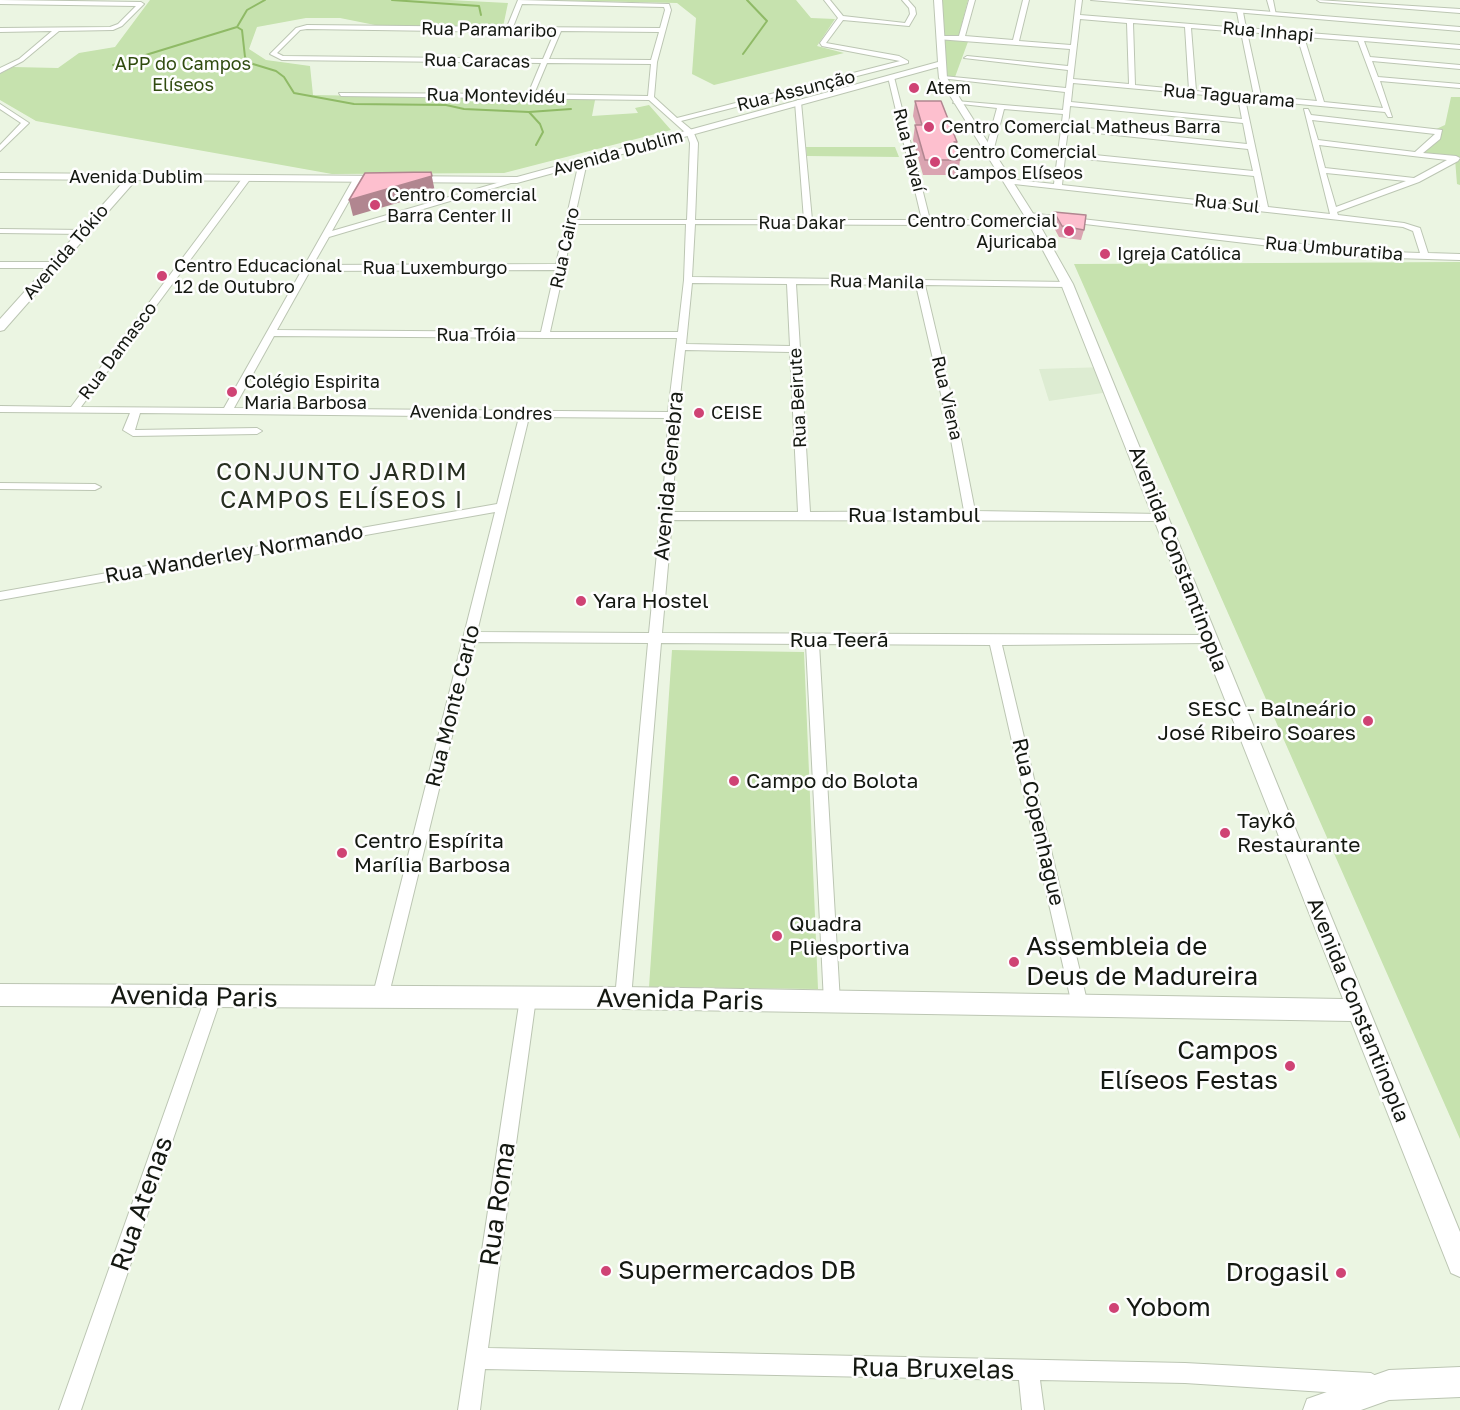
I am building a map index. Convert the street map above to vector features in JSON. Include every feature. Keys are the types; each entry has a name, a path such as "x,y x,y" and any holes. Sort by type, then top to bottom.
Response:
{"main road":[{"path":"1318,1410 1389,1385 1457,1386"}],"street":[{"path":"827,0 841,18 894,25 909,23 912,8 905,0"},
{"name":"Avenida Constantinopla","path":"938,0 939,38 956,103 1008,181 1067,284 1460,1264"},
{"path":"962,35 972,0"},
{"path":"1015,43 1026,0"},
{"path":"1058,186 1079,0"},
{"path":"1095,0 1460,28"},
{"path":"1270,0 1274,14"},
{"path":"1320,0 1460,11"},
{"path":"0,2 100,1 141,4 120,25 111,29 0,30"},
{"path":"509,30 520,1 663,4 668,6 654,62 651,98 690,134"},
{"path":"1240,12 1258,98"},
{"name":"Rua Inhapi","path":"1077,17 1460,47"},
{"name":"Rua Assunção","path":"677,120 906,62 899,58 833,47 823,43 841,18"},
{"path":"1130,21 1132,87"},
{"path":"1188,26 1194,93"},
{"name":"Rua Paramaribo","path":"315,27 662,30"},
{"name":"Rua Caracas","path":"315,27 298,29 273,54 282,58 654,62"},
{"path":"0,71 21,60 57,30"},
{"path":"530,97 558,30"},
{"path":"1300,34 1321,104"},
{"path":"939,38 962,35 972,40 1073,47"},
{"path":"1360,39 1395,125"},
{"path":"947,74 968,58 972,40"},
{"path":"968,58 1071,68"},
{"path":"1369,58 1460,67"},
{"path":"947,74 978,82 1068,90"},
{"name":"Avenida Dublim","path":"0,177 517,180 891,77 947,74"},
{"name":"Rua Havaí","path":"891,77 927,224"},
{"path":"1376,79 1460,86"},
{"name":"Rua Taguarama","path":"1069,81 1388,110"},
{"path":"975,104 978,82"},
{"name":"Rua Montevidéu","path":"341,94 651,98"},
{"path":"1241,97 1264,207"},
{"path":"798,102 808,222"},
{"path":"1304,102 1333,213"},
{"path":"956,103 1067,108 1246,121"},
{"path":"0,106 25,123 0,148"},
{"path":"989,152 1001,106"},
{"path":"1308,117 1395,125 1439,132 1437,137 1418,153"},
{"path":"1065,128 1251,147"},
{"name":"Avenida Genebra","path":"623,998 667,516 673,415 687,280 694,143 690,134"},
{"path":"1316,142 1458,156"},
{"path":"1062,154 1257,174"},
{"name":"Rua Sul","path":"1333,213 1416,180 1458,156"},
{"name":"Rua Cairo","path":"546,335 583,162"},
{"path":"1323,170 1416,180"},
{"name":"Avenida Tókio","path":"0,327 132,178"},
{"name":"Rua Damasco","path":"74,409 247,178"},
{"path":"227,411 358,178"},
{"path":"324,236 517,180"},
{"name":"Rua Sul","path":"1008,181 1333,213 1411,226 1421,238 1425,256"},
{"name":"Rua Dakar","path":"572,222 927,224 1031,219"},
{"name":"Rua Umburatiba","path":"1031,219 1363,254 1460,256"},
{"path":"0,231 84,232"},
{"path":"0,265 54,265"},
{"name":"Rua Luxemburgo","path":"307,268 562,267"},
{"name":"Rua Manila","path":"687,280 1067,284"},
{"name":"Rua Beirute","path":"791,280 804,515"},
{"name":"Rua Viena","path":"920,282 954,429 970,515"},
{"name":"Rua Tróia","path":"271,333 681,335"},
{"path":"680,347 795,349"},
{"name":"Avenida Londres","path":"0,409 673,415"},
{"path":"136,411 128,430 133,432 257,431"},
{"name":"Rua Monte Carlo","path":"380,998 525,414"},
{"path":"0,486 95,487"},
{"name":"Rua Wanderley Normando","path":"0,596 503,507"},
{"name":"Rua Istambul","path":"667,516 970,515 1162,518"},
{"name":"Rua Teerã","path":"470,637 812,640 1208,638"},
{"path":"812,640 832,1002"},
{"name":"Rua Copenhague","path":"995,640 1080,1005"},
{"name":"Avenida Paris","path":"0,995 213,998 623,998 1359,1010"},
{"name":"Rua Atenas","path":"70,1410 213,998"},
{"name":"Rua Roma","path":"469,1410 528,998"},
{"name":"Rua Bruxelas","path":"476,1358 1185,1373 1389,1385"},
{"path":"1028,1371 1034,1410"}],"shaded area":[{"path":"1106,367 1116,391 1049,401 1039,369"}],"green space":[{"name":"APP do Campos Elíseos","path":"150,0 449,0 508,3 503,27 385,27 340,18 306,18 257,27 249,49 266,60 310,66 313,95 595,100 592,116 638,113 635,108 649,105 671,130 504,173 332,174 36,121 0,100 0,74 13,67 58,68 79,53 115,47"},
{"path":"545,0 796,0 811,18 835,19 817,46 844,53 714,85 692,74 696,18 677,3"},
{"path":"941,0 968,0 958,38 969,39 955,77 947,76"},
{"path":"1451,97 1460,97 1460,185 1457,184 1455,159 1418,153 1437,137 1434,130 1445,125"},
{"path":"806,147 895,147 899,157 807,156"},
{"name":"SESC - Balneário José Ribeiro Soares","path":"1460,262 1460,1139 1074,264"},
{"path":"672,650 804,652 818,989 649,987"}],"building":[{"path":"915,101 941,101 957,142 954,142 960,160 925,160 915,125 922,125"},
{"path":"431,172 432,176 349,200 365,173"},
{"path":"1054,212 1086,215 1084,230 1062,226"}],"waterway":[{"path":"237,27 247,10 265,0"},
{"path":"392,0 479,6 481,15"},
{"path":"743,54 767,21 747,0"},
{"path":"113,65 237,27"},
{"path":"237,27 242,30 245,57 253,64 276,71 284,77 294,93 354,104 446,105 464,109 529,112"},
{"path":"529,112 571,109"},
{"path":"529,112 540,124 543,132 536,145"}],"place":[{"name":"Atem","path":"914,88"},
{"name":"Centro Comercial Matheus Barra","path":"929,127"},
{"name":"Centro Comercial Campos Elíseos","path":"935,162"},
{"name":"Centro Comercial Barra Center II","path":"375,205"},
{"name":"Centro Comercial Ajuricaba","path":"1069,231"},
{"name":"Igreja Católica","path":"1105,254"},
{"name":"Centro Educacional 12 de Outubro","path":"162,276"},
{"name":"Colégio Espirita Maria Barbosa","path":"232,392"},
{"name":"CEISE","path":"699,413"},
{"name":"Yara Hostel","path":"581,601"},
{"name":"SESC - Balneário José Ribeiro Soares","path":"1368,721"},
{"name":"Campo do Bolota","path":"734,781"},
{"name":"Taykô Restaurante","path":"1225,833"},
{"name":"Centro Espírita Marília Barbosa","path":"342,853"},
{"name":"Quadra Pliesportiva","path":"777,936"},
{"name":"Assembleia de Deus de Madureira","path":"1014,962"},
{"name":"Campos Elíseos Festas","path":"1290,1066"},
{"name":"Supermercados DB","path":"606,1271"},
{"name":"Drogasil","path":"1341,1273"},
{"name":"Yobom","path":"1114,1308"}],"district":[{"name":"CONJUNTO JARDIM CAMPOS ELÍSEOS I","path":"342,486"}]}
